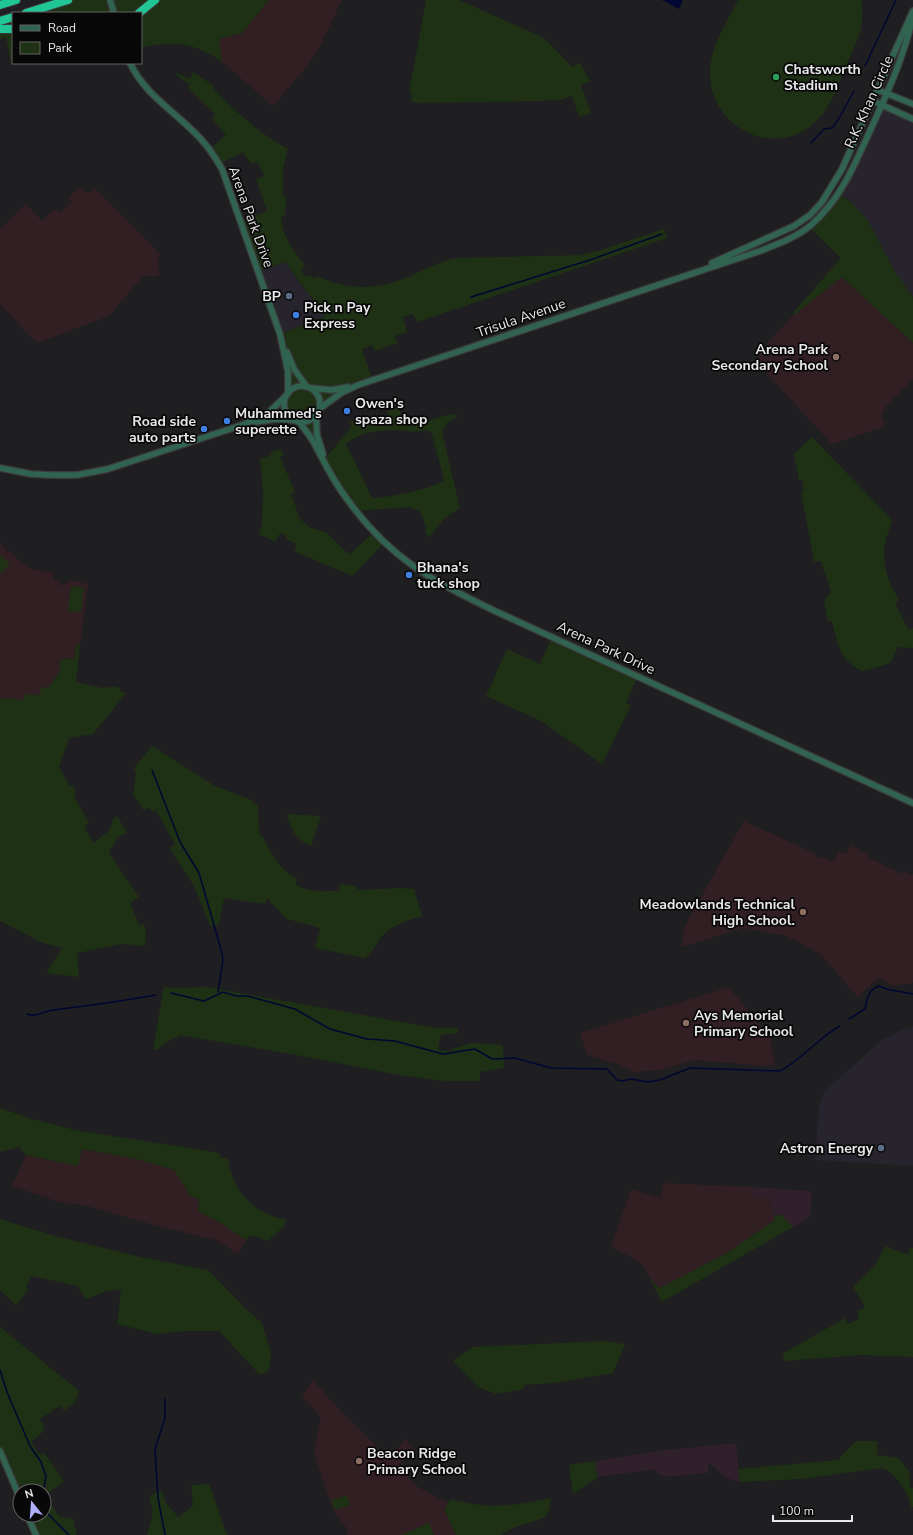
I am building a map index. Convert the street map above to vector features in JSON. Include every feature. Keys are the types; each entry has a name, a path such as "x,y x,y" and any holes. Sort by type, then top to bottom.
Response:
{"highway":[{"path":"0,5 16,0"},
{"path":"29,12 68,0"},
{"path":"140,12 155,0"},
{"path":"0,21 12,17"},
{"path":"0,29 12,29"}],"street":[{"path":"110,0 114,12"},
{"name":"R.K. Khan Circle","path":"832,189 913,10"},
{"name":"R.K. Khan Circle","path":"839,194 852,171 904,55 913,17"},
{"name":"Arena Park Drive","path":"131,64 143,86 199,137 215,156 222,169 281,339 294,369 308,388 319,398 317,435 326,466"},
{"path":"878,90 913,104"},
{"path":"873,101 913,119"},
{"name":"Trisula Avenue","path":"692,273 794,226 817,208 832,189"},
{"name":"Trisula Avenue","path":"318,412 341,393 358,385 760,251 790,238 812,225 839,194"},
{"name":"Arena Park Drive","path":"281,339 288,372 285,408 287,413 296,420 312,440 346,498 364,522 381,540 407,562 441,585 913,803"},
{"name":"Trisula Avenue","path":"308,388 332,390 358,385"},
{"path":"0,468 38,475 70,475 91,473 161,453 242,425 266,415 296,388 308,388"},
{"path":"242,425 267,420 309,420 318,412"},
{"path":"0,1451 14,1483"},
{"path":"31,1523 36,1535"}],"shaded area":[{"path":"269,0 342,0 318,50 308,65 273,106 222,62 219,39 242,33"},
{"path":"883,104 913,119 913,297 894,270 871,226 851,202 839,194"},
{"path":"80,186 88,194 95,188 160,254 158,257 159,276 143,276 109,316 37,343 0,304 0,229 26,204 42,221 55,209 59,213 72,202 68,197"},
{"path":"284,262 325,316 280,334 260,271"},
{"name":"Arena Park Secondary School","path":"842,277 913,343 913,379 887,405 881,416 885,426 832,444 757,363 760,361 758,353 799,309"},
{"path":"0,541 3,547 31,569 54,573 53,580 57,581 61,586 70,580 88,584 80,645 76,645 74,659 63,658 59,673 48,688 40,696 24,700 0,698"},
{"name":"Meadowlands Technical High School.","path":"744,821 816,854 815,856 820,859 822,857 833,862 839,852 846,854 850,845 867,854 869,858 902,874 904,871 913,875 913,983 893,986 879,978 858,997 820,954 787,936 743,928 682,947 684,929 688,920"},
{"name":"Ays Memorial Primary School","path":"729,987 770,1038 775,1065 764,1066 695,1060 661,1070 633,1072 620,1065 587,1055 580,1033"},
{"path":"913,1027 913,1166 815,1160 819,1107 824,1092 882,1040 901,1030"},
{"path":"82,1149 137,1159 174,1170 190,1196 199,1199 198,1211 222,1224 246,1240 238,1254 216,1240 154,1225 80,1204 59,1202 12,1186 26,1155 78,1166"},
{"path":"664,1183 752,1187 752,1196 769,1197 775,1220 725,1254 660,1288 650,1279 644,1267 631,1257 611,1247 631,1189 660,1198"},
{"path":"752,1187 812,1191 810,1217 793,1227 780,1214 774,1216 769,1197 751,1196"},
{"name":"Beacon Ridge Primary School","path":"313,1380 346,1417 388,1457 406,1439 410,1447 415,1450 397,1466 418,1487 448,1503 444,1509 456,1535 348,1535 346,1527 333,1510 314,1453 321,1417 302,1396"},
{"path":"736,1443 740,1482 726,1478 708,1462 708,1473 665,1477 657,1473 656,1469 598,1477 595,1461 665,1450"}],"green space":[{"path":"70,0 269,0 242,33 219,39 222,62 203,51 183,45 163,44 142,48 142,12 30,12"},
{"path":"426,0 459,0 540,36 550,44 572,67 580,63 590,81 581,85 591,113 579,117 572,96 561,100 539,101 411,102 412,94 409,93"},
{"name":"Chatsworth Stadium","path":"738,0 861,0 862,19 860,34 836,91 818,120 811,126 794,135 777,139 759,137 743,130 729,120 718,106 712,89 710,70 711,61 716,43"},
{"path":"12,17 11,63 6,37 0,39 0,21"},
{"path":"193,72 214,86 213,88 221,97 248,122 288,149 283,169 283,195 286,196 285,215 281,217 283,231 296,254 305,265 301,271 307,277 310,275 315,279 318,276 329,281 351,286 374,286 408,277 450,259 580,255 601,250 664,229 667,238 417,322 413,314 403,317 407,332 395,336 398,343 375,351 372,345 362,349 373,381 341,394 320,411 318,417 318,427 324,460 351,427 350,422 372,416 375,425 390,423 387,411 398,407 402,417 410,416 413,426 450,414 459,416 449,421 442,432 460,508 444,519 429,537 426,534 426,528 421,512 410,507 356,511 298,422 293,420 267,420 266,414 285,398 289,387 289,364 280,334 325,316 285,262 260,271 242,220 267,211 256,179 265,176 257,162 251,164 243,152 220,164 210,149 226,135 212,119 215,114 188,88 190,85 176,75 177,73 190,79","holes":["397,430 412,432 427,430 432,434 444,480 432,486 410,492 387,497 372,498 346,444 358,436 370,432"]},
{"path":"839,194 851,202 867,219 894,270 913,297 913,343 842,277 794,315 793,313 841,258 809,227"},
{"path":"812,437 892,520 885,544 885,566 889,580 899,600 895,604 909,630 913,628 913,648 898,647 891,662 885,665 862,671 848,662 838,644 832,621 828,622 824,601 831,592 821,561 814,562 801,491 804,490 802,480 799,480 794,454"},
{"path":"281,449 284,455 280,457 295,492 291,494 300,519 309,527 327,533 350,554 374,532 385,542 352,576 294,551 297,544 286,539 287,536 280,533 275,542 259,534 262,522 263,492 260,459 269,456 273,451"},
{"path":"0,555 10,563 2,573 0,571"},
{"path":"71,586 84,588 81,612 68,611"},
{"path":"552,637 638,676 626,703 631,705 602,764 541,721 486,696 507,649 540,664"},
{"path":"76,644 80,645 76,682 103,688 117,686 121,691 126,693 93,734 69,738 59,767 70,786 74,786 75,798 89,823 84,826 93,843 109,831 113,820 117,816 127,832 117,838 109,853 139,897 130,903 139,925 144,924 146,932 145,946 122,944 77,953 79,977 46,973 62,948 43,943 0,921 0,698 24,700 25,694 40,695 41,687 48,688 59,673 61,659 74,659"},
{"path":"152,746 215,786 252,800 252,802 258,805 259,831 261,837 263,837 281,866 298,879 295,884 306,889 322,891 339,891 340,884 356,886 357,889 362,890 399,888 414,889 422,916 406,921 390,929 382,936 372,951 364,958 315,948 320,928 287,919 267,898 265,904 224,898 219,925 210,926 195,888 170,848 175,844 156,810 152,812 149,808 143,810 133,794 136,774 134,768"},
{"path":"287,814 321,816 311,846 301,841 294,833"},
{"path":"164,986 172,988 207,987 435,1028 458,1028 458,1033 441,1035 438,1050 451,1051 452,1049 473,1043 503,1045 504,1068 480,1072 480,1081 444,1081 399,1075 291,1054 178,1035 177,1039 173,1038 158,1049 153,1050"},
{"path":"0,1108 29,1118 75,1130 220,1153 219,1157 228,1159 235,1182 246,1200 263,1212 286,1220 284,1226 268,1241 250,1235 246,1240 222,1224 198,1211 199,1199 190,1196 174,1170 137,1159 82,1149 78,1166 26,1155 19,1147 0,1152"},
{"path":"780,1214 793,1227 662,1302 650,1279 660,1288 725,1254 775,1220 774,1216"},
{"path":"0,1219 55,1236 145,1258 208,1270 247,1310 262,1323 271,1353 270,1365 267,1373 259,1374 219,1331 183,1331 158,1334 117,1324 121,1290 107,1291 86,1299 77,1286 32,1276 26,1286 29,1289 16,1305 0,1290"},
{"path":"885,1246 908,1255 910,1248 913,1248 913,1357 860,1355 785,1361 782,1354 845,1318 848,1324 859,1319 857,1312 865,1307 853,1287 876,1264"},
{"path":"0,1327 79,1391 75,1402 64,1411 60,1406 40,1419 45,1430 31,1442 40,1455 44,1453 64,1481 52,1490 52,1483 15,1483 0,1448"},
{"path":"603,1341 625,1344 613,1373 554,1383 524,1385 524,1389 496,1394 478,1387 453,1361 473,1347"},
{"path":"856,1441 877,1441 877,1455 898,1458 909,1471 910,1487 913,1488 913,1507 911,1507 908,1496 901,1484 892,1474 882,1468 802,1479 740,1482 738,1469 839,1460 840,1457"},
{"path":"595,1461 598,1477 573,1494 569,1465"},
{"path":"209,1484 227,1535 147,1535 153,1512 149,1497 156,1492 162,1492 166,1503 178,1517 193,1506 191,1485"},
{"path":"347,1495 350,1505 334,1510 331,1500"},
{"path":"551,1498 549,1510 544,1518 513,1528 501,1535 456,1535 444,1509 451,1499 477,1505 501,1506"},
{"path":"52,1506 59,1517 73,1518 77,1535 37,1535 32,1523 52,1523"},
{"path":"429,1523 434,1535 401,1535"}],"water":[{"path":"662,0 683,0 679,9"}],"waterway":[{"path":"865,66 896,0"},
{"path":"811,143 824,129 832,128 854,91"},
{"path":"471,297 590,260 662,234"},
{"path":"152,770 180,842 199,873 222,953 223,960 218,992"},
{"path":"849,1019 865,1009 870,992 879,986 886,989 913,994"},
{"path":"171,993 204,1001 223,992 236,996 248,996 295,1009 330,1029 367,1039 395,1041 443,1054 475,1049 492,1059 515,1058 551,1068 607,1069 617,1080 623,1081 631,1079 647,1082 660,1080 690,1068 780,1071 796,1061 825,1036 840,1026"},
{"path":"27,1014 36,1015 53,1010 156,995"},
{"path":"0,1370 7,1392 30,1446 41,1462 46,1476 44,1488 48,1514 69,1535"},
{"path":"165,1399 165,1418 155,1449 158,1498 165,1535"}],"place":[{"name":"Chatsworth Stadium","path":"776,77"},
{"name":"BP","path":"289,296"},
{"name":"Pick n Pay Express","path":"296,315"},
{"name":"Arena Park Secondary School","path":"836,357"},
{"name":"Owen's spaza shop","path":"347,411"},
{"name":"Muhammed's superette","path":"227,421"},
{"name":"Road side auto parts","path":"204,429"},
{"name":"Bhana's tuck shop","path":"409,575"},
{"name":"Meadowlands Technical High School.","path":"803,912"},
{"name":"Ays Memorial Primary School","path":"686,1023"},
{"name":"Astron Energy","path":"881,1148"},
{"name":"Beacon Ridge Primary School","path":"359,1461"}]}
